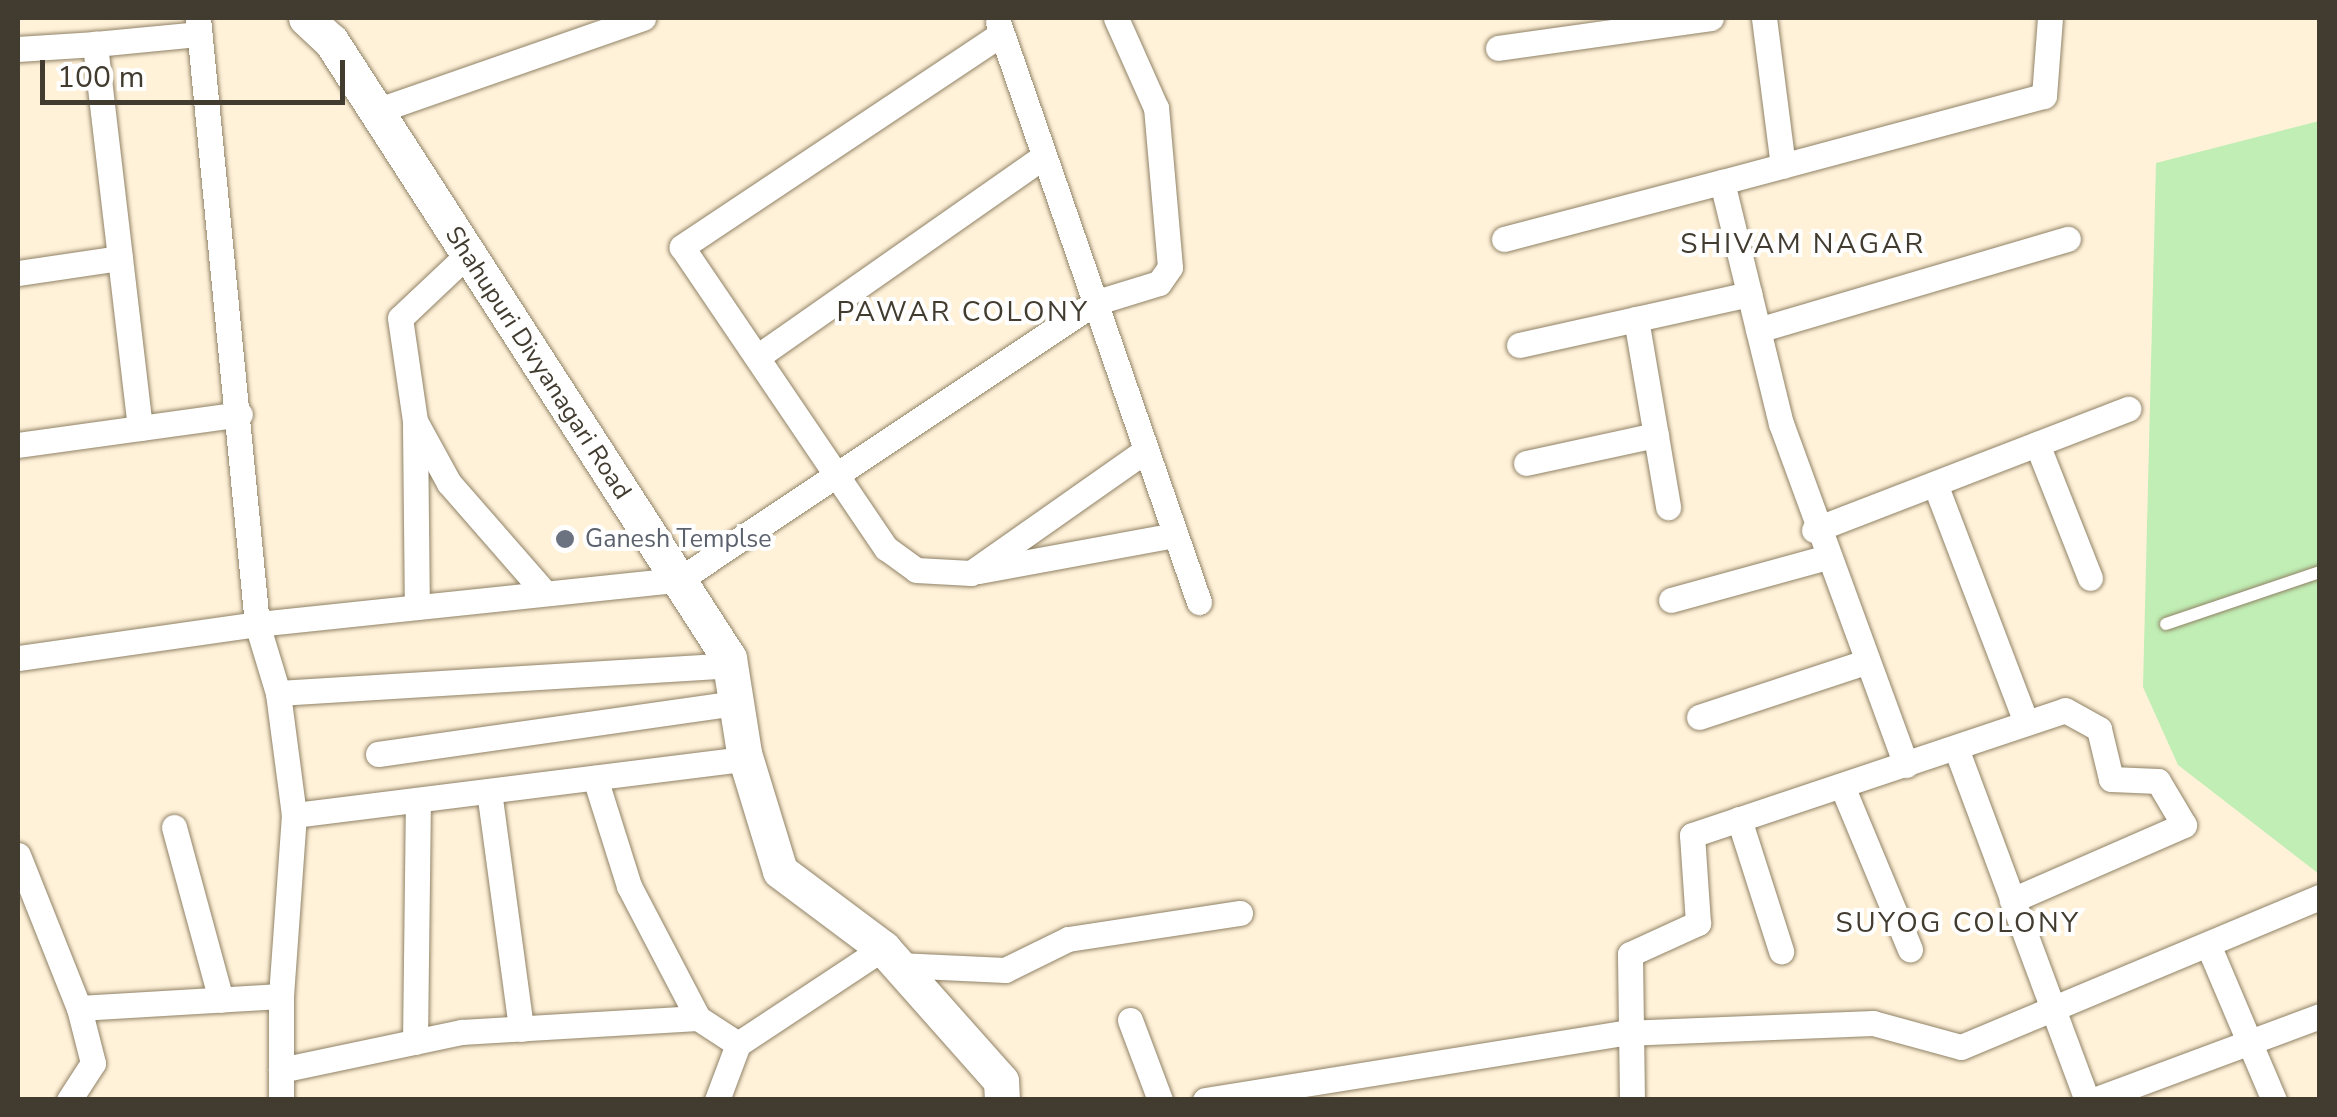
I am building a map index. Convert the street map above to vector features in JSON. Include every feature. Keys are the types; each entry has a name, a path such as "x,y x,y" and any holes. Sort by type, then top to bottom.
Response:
{"main road":[{"name":"Shahupuri Divyanagari Road","path":"306,18 376,111 730,665 746,760 780,871 890,957 1006,1094"}],"street":[{"path":"376,111 643,18"},
{"path":"18,658 257,624 679,580 1094,303 1158,283 1170,267 1156,108 1116,18"},
{"path":"1498,48 1671,20 1711,18"},
{"path":"1764,18 1783,166"},
{"path":"1504,238 2044,96 2050,18"},
{"path":"18,49 95,44 198,26 240,414 257,624 278,693 294,815 281,996 281,1100"},
{"path":"1176,535 971,573 900,562 682,247 999,26 1043,157 1176,535 1199,602"},
{"path":"95,44 140,428"},
{"path":"758,358 1043,157"},
{"path":"1722,182 1758,330 1814,530 1906,764"},
{"path":"1758,330 2068,238"},
{"path":"417,607 415,421 400,318 468,254"},
{"path":"18,273 120,258"},
{"path":"1519,345 1749,294"},
{"path":"1636,319 1668,507"},
{"path":"1814,530 2128,409"},
{"path":"18,445 240,414"},
{"path":"415,421 449,484 546,594"},
{"path":"1526,462 1656,434"},
{"path":"2037,444 2090,578"},
{"path":"971,573 1146,450"},
{"path":"1934,484 2026,722"},
{"path":"1672,600 1824,558"},
{"path":"1699,717 1865,662"},
{"path":"278,693 730,665"},
{"path":"378,754 736,703"},
{"path":"1632,1100 1624,1033 1630,954 1698,924 1692,834 2064,710 2099,729 2112,779 2158,781 2184,826 2012,900"},
{"path":"1956,748 2090,1100 2320,1016"},
{"path":"294,815 746,760"},
{"path":"595,778 629,886 698,1018 738,1044"},
{"path":"1842,786 1910,950"},
{"path":"489,791 520,1028"},
{"path":"415,1042 418,800"},
{"path":"1738,820 1780,951"},
{"path":"174,827 221,1000"},
{"path":"18,856 79,1008 93,1063 69,1100"},
{"path":"1205,1100 1624,1033 1873,1023 1961,1048 2210,947 2320,896"},
{"path":"717,1100 738,1044 890,957 1005,970 1068,939 1240,914"},
{"path":"2210,947 2252,1039 2274,1100"},
{"path":"79,1008 281,996"},
{"path":"281,1070 415,1042 520,1028 698,1018"},
{"path":"1130,1020 1160,1100"}],"lane":[{"path":"2166,624 2320,572"}],"green space":[{"path":"2319,121 2319,874 2178,765 2143,687 2156,163"}],"place":[{"name":"Ganesh Templse","path":"565,539"}],"district":[{"name":"SHIVAM NAGAR","path":"1803,244"},
{"name":"PAWAR COLONY","path":"963,312"},
{"name":"SUYOG COLONY","path":"1958,923"}]}
